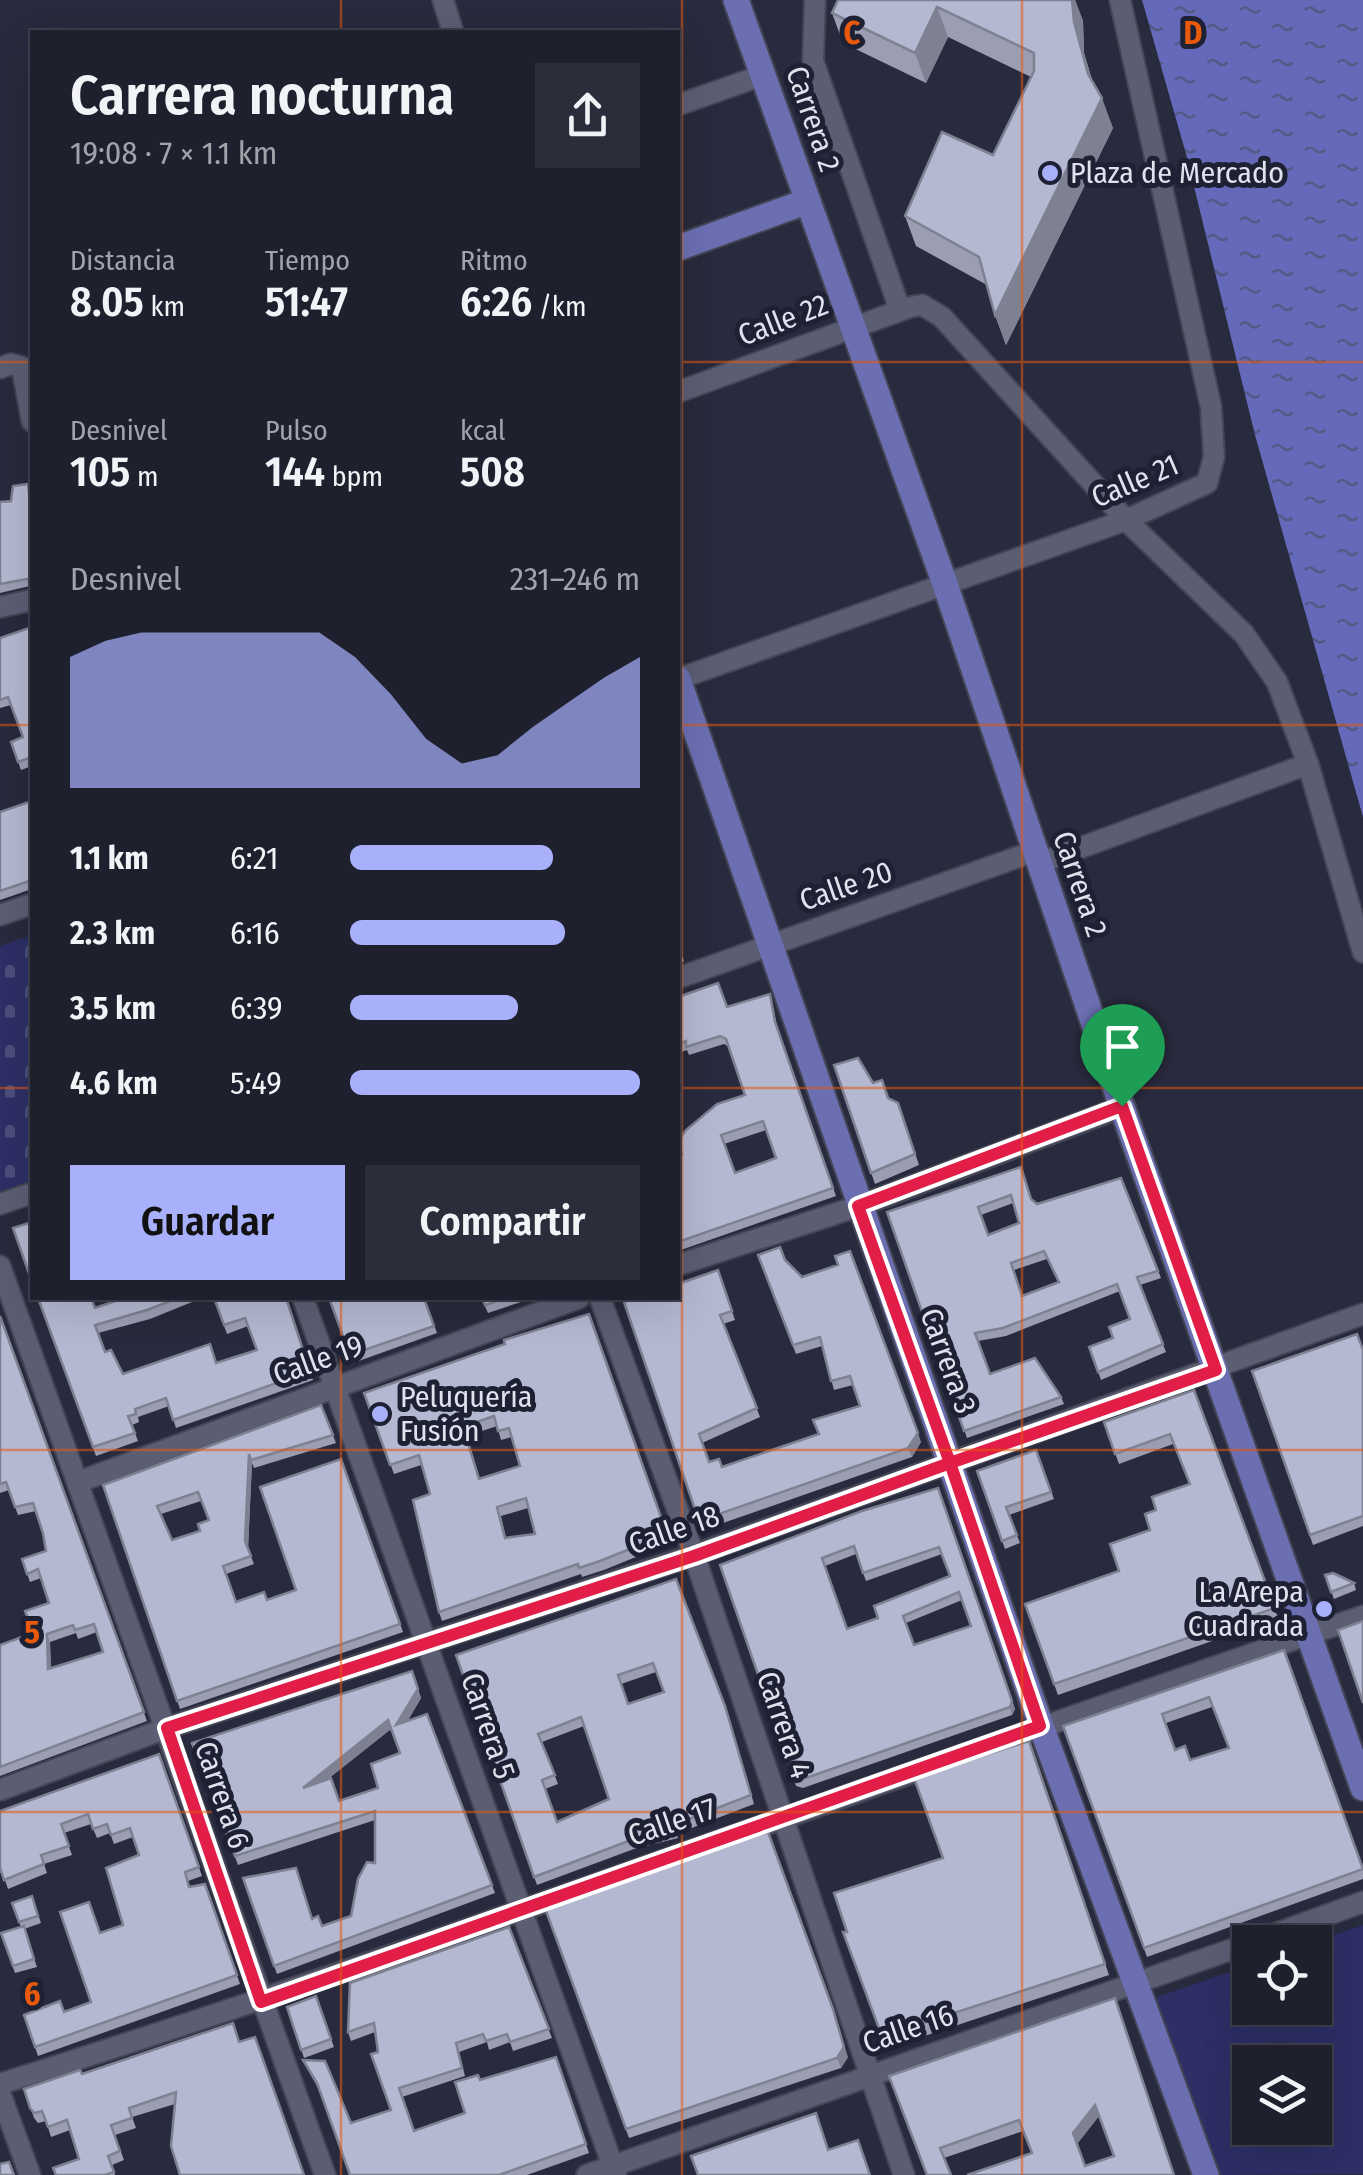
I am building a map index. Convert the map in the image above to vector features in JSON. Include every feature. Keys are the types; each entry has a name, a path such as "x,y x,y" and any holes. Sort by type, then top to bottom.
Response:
{"main road":[{"name":"Carrera 2","path":"736,0 945,584 1122,1106 1363,1788"},
{"path":"680,247 808,201"},
{"name":"Carrera 3","path":"680,685 1040,1726 1206,2175"}],"street":[{"path":"443,0 452,30"},
{"path":"815,0 813,61 905,309 922,306 942,317 1126,520 1244,634 1278,682 1308,764 1363,952"},
{"name":"Calle 21","path":"680,678 1126,520 1206,483 1214,457 1211,406 1120,0"},
{"path":"680,104 764,74"},
{"name":"Calle 22","path":"680,391 905,309"},
{"path":"11,368 30,416"},
{"path":"0,607 30,600"},
{"name":"Calle 20","path":"680,977 1308,764"},
{"path":"0,915 30,905"},
{"path":"680,1264 858,1206 1122,1106"},
{"path":"0,1204 30,1194"},
{"name":"Carrera 6","path":"0,1266 325,2175"},
{"name":"Carrera 5","path":"303,1300 614,2171"},
{"name":"Calle 19","path":"78,1482 573,1300"},
{"name":"Carrera 4","path":"601,1300 784,1815 904,2175"},
{"name":"Calle 18","path":"0,1790 167,1728 694,1556 1363,1314"},
{"name":"Calle 17","path":"0,2084 261,2002 784,1815 1363,1616"},
{"name":"Calle 16","path":"1300,1925 1363,1902"},
{"name":"Calle 16","path":"587,2175 614,2171 868,2074 1232,1950"},
{"path":"0,2093 30,2175"}],"green space":[{"path":"30,936 30,1186 0,1195 0,946"},
{"path":"1363,1925 1363,2174 1217,2175 1154,1998 1232,1971 1232,2025 1332,2025 1332,1936"}],"water":[{"path":"1142,0 1363,0 1363,817 1255,435 1186,154"}],"building":[{"name":"Plaza de Mercado","path":"838,0 1072,0 1088,74 1102,98 995,315 979,257 905,216 942,132 993,155 1034,71 1034,53 937,7 915,53 832,13"},
{"path":"28,484 30,580 0,584 0,502 11,501 13,486"},
{"path":"30,628 30,758 18,762 11,742 23,737 8,697 0,700 0,638"},
{"path":"30,802 30,881 0,891 0,812"},
{"path":"718,983 727,1007 770,994 775,1022 833,1188 680,1241 680,1139 717,1104 745,1095 726,1039 720,1036 686,1047 686,1041 680,1043 680,996","holes":["763,1121 776,1158 735,1173 721,1135"]},
{"path":"858,1058 873,1083 882,1080 888,1098 898,1103 915,1154 871,1173 834,1065"},
{"path":"1021,1167 1031,1199 1037,1204 1121,1178 1158,1271 1137,1277 1163,1344 1098,1372 1089,1347 1113,1338 1109,1327 1130,1319 1117,1284 1003,1328 975,1333 990,1374 1035,1358 1061,1397 964,1431 887,1212","holes":["1011,1195 1019,1223 988,1235 978,1207","1044,1251 1059,1282 1022,1296 1011,1263"]},
{"path":"30,1223 30,1276 13,1228"},
{"path":"780,1247 785,1260 802,1277 838,1265 835,1256 850,1251 918,1433 908,1448 699,1521 624,1302 680,1300 680,1283 718,1270 732,1311 720,1315 757,1408 699,1434 709,1462 719,1459 722,1467 819,1434 813,1420 860,1406 850,1376 831,1381 820,1337 793,1345 758,1255"},
{"path":"39,1300 92,1300 95,1308 118,1300 173,1300 95,1325 105,1352 111,1350 123,1374 210,1344 216,1363 257,1350 245,1318 224,1325 215,1300 287,1300 310,1371 173,1420 166,1398 135,1409 136,1414 128,1416 135,1433 93,1447"},
{"path":"330,1300 425,1300 434,1326 350,1355"},
{"path":"589,1314 667,1534 600,1561 579,1568 578,1564 439,1612 413,1500 430,1494 419,1455 390,1465 364,1393 505,1344 504,1340","holes":["494,1416 498,1431 509,1428 520,1466 479,1479 463,1427","526,1498 535,1534 505,1538 497,1507"]},
{"path":"0,1316 144,1712 0,1767 0,1645 33,1633 25,1611 49,1603 38,1569 27,1574 22,1559 46,1551 33,1503 15,1507 6,1482 0,1484","holes":["94,1624 103,1652 48,1669 47,1634 73,1625 75,1630"]},
{"path":"1357,1334 1363,1350 1363,1516 1310,1535 1252,1371"},
{"path":"1194,1390 1275,1608 1054,1684 1025,1604 1119,1571 1110,1544 1150,1530 1145,1514 1156,1510 1152,1497 1190,1484 1170,1434 1115,1454 1104,1422"},
{"path":"321,1405 333,1435 251,1460 249,1454 245,1541 251,1556 223,1566 236,1602 264,1592 267,1600 296,1590 260,1487 341,1459 400,1624 177,1701 103,1485","holes":["198,1492 209,1520 198,1524 200,1531 172,1540 157,1506"]},
{"path":"1036,1450 1051,1492 1006,1507 1017,1535 1002,1541 977,1471"},
{"path":"938,1488 1012,1701 1010,1707 800,1780 794,1778 720,1565 862,1511","holes":["854,1546 863,1573 939,1547 950,1576 874,1606 878,1618 847,1629 822,1558","959,1592 971,1626 914,1645 903,1616"]},
{"path":"1333,1573 1354,1583 1331,1592 1325,1575"},
{"path":"676,1579 725,1706 751,1795 673,1825 674,1830 631,1840 534,1877 456,1655","holes":["653,1663 664,1692 628,1704 618,1675","581,1717 609,1799 557,1822 542,1780 555,1775 538,1734"]},
{"path":"1363,1621 1363,1703 1338,1630"},
{"path":"1284,1650 1363,1869 1144,1948 1063,1726","holes":["1209,1697 1229,1748 1190,1760 1185,1746 1175,1750 1162,1714"]},
{"path":"412,1671 418,1689 396,1725 427,1714 492,1885 274,1966 243,1878 296,1868 312,1919 318,1916 322,1926 351,1916 358,1879 367,1862 375,1863 375,1811 235,1856 192,1743","holes":["388,1720 400,1753 371,1764 378,1788 339,1801 331,1778 303,1788"]},
{"path":"1029,1741 1105,1964 886,2035 880,2031 843,1932 847,1932 834,1893 943,1858 914,1778"},
{"path":"159,1754 199,1867 185,1872 189,1887 205,1884 237,1975 35,2047 24,2015 60,2001 64,2012 91,2002 60,1912 89,1902 100,1933 123,1925 106,1868 139,1855 130,1828 111,1835 107,1824 93,1829 88,1814 61,1824 69,1846 41,1855 44,1864 4,1880 0,1867 0,1811"},
{"path":"768,1832 844,2047 837,2058 626,2129 545,1908"},
{"path":"32,1896 38,1916 19,1922 12,1903"},
{"path":"24,1926 34,1959 13,1966 1,1933"},
{"path":"509,1927 549,2029 510,2042 507,2034 486,2041 483,2034 456,2043 462,2068 399,2088 414,2131 465,2113 455,2082 478,2075 480,2080 556,2057 586,2144 499,2175 350,2175 317,2083 303,2060 325,2061 351,2123 391,2110 371,2054 378,2052 374,2023 348,2032 350,1983"},
{"path":"316,1996 331,2039 301,2050 287,2007"},
{"path":"1115,1998 1174,2175 967,2175 1032,2153 1019,2120 940,2148 951,2175 927,2175 889,2076","holes":["1095,2105 1114,2156 1085,2166 1073,2133"]},
{"path":"233,2023 239,2042 255,2037 304,2175 180,2175 171,2146 176,2092 129,2108 132,2118 111,2125 120,2151 108,2156 114,2172 56,2175 53,2168 79,2159 67,2120 48,2127 42,2111 34,2113 30,2108 24,2089 80,2070 82,2074"},
{"path":"816,2113 828,2150 858,2140 870,2175 698,2175 691,2156"},
{"path":"9,2162 14,2175 0,2175 0,2164"}],"place":[{"name":"Plaza de Mercado","path":"1050,173"},
{"name":"Peluquería Fusión","path":"380,1414"},
{"name":"La Arepa Cuadrada","path":"1324,1609"}],"route":[{"path":"1122,1106 858,1206 950,1463 694,1556 167,1728 261,2002 1040,1726 950,1463 1216,1370 1122,1106"}]}
